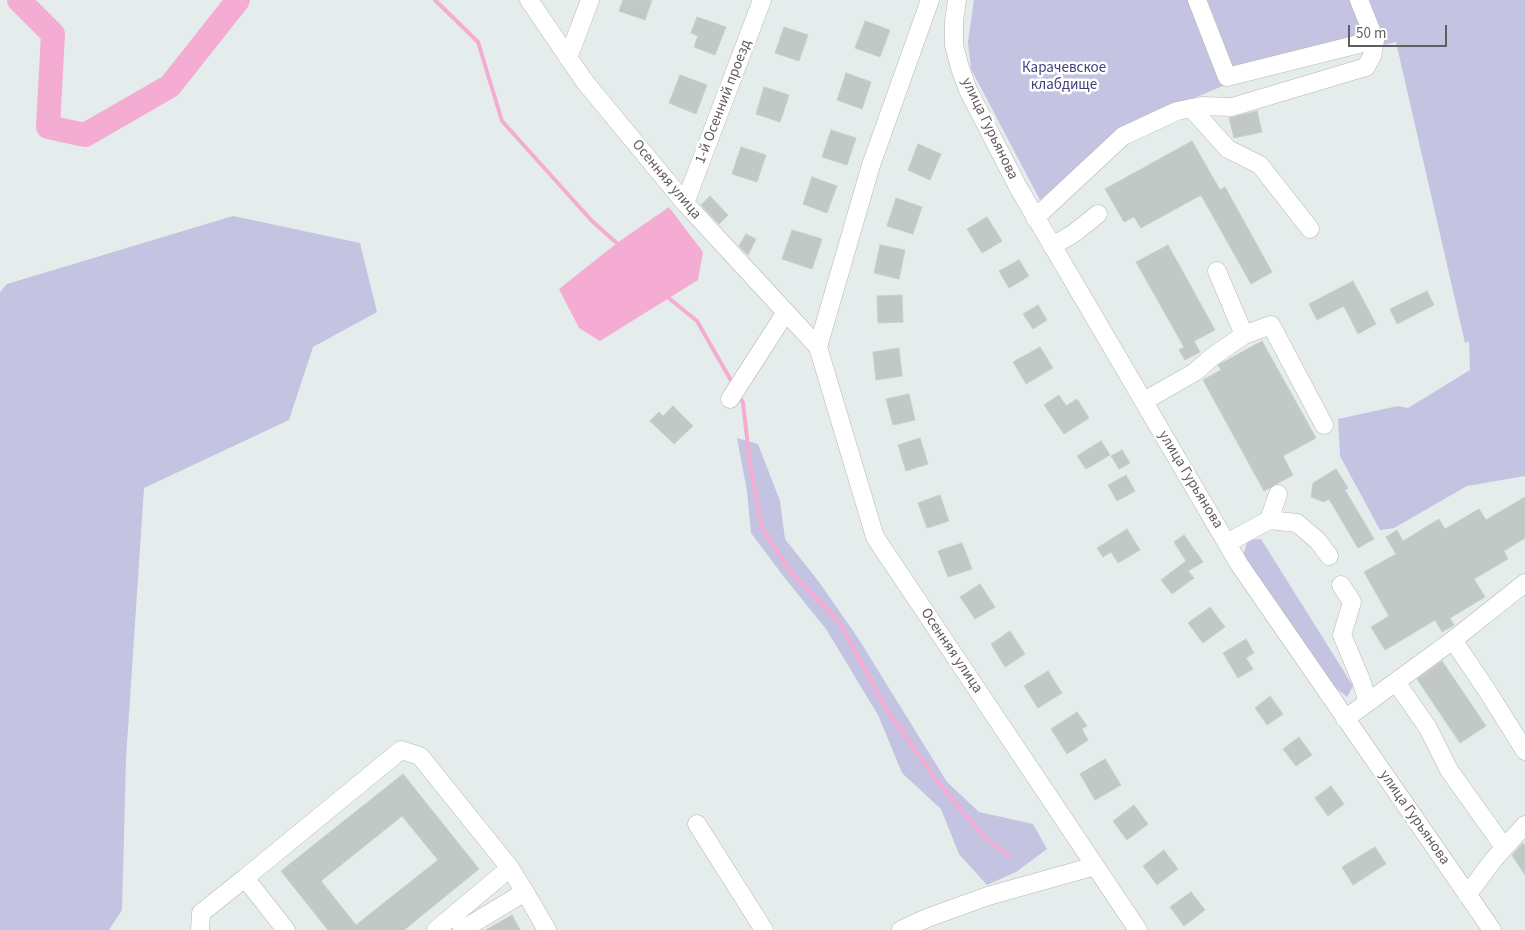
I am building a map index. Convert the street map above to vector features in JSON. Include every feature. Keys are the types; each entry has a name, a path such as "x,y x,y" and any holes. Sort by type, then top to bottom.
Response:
{"street":[{"name":"Осенняя улица","path":"529,0 585,82 685,203 818,347 874,537 1138,930"},
{"path":"568,58 590,0"},
{"name":"1-й Осенний проезд","path":"685,203 762,0"},
{"path":"818,347 871,166 930,0"},
{"name":"улица Гурьянова","path":"957,0 954,21 954,45 960,68 968,90 1035,218 1239,564 1492,930"},
{"path":"1197,0 1227,77 1375,40"},
{"path":"1035,218 1123,136 1177,111 1202,106 1232,107 1366,67 1372,56 1375,40 1359,0"},
{"path":"1191,108 1228,149 1260,165 1310,229"},
{"path":"1052,246 1073,234 1098,214"},
{"path":"1217,271 1244,335"},
{"path":"730,398 786,312"},
{"path":"1144,401 1195,372 1212,357 1244,335 1271,325 1324,425"},
{"path":"1269,520 1278,494"},
{"path":"1227,543 1269,520 1297,523 1318,541 1329,556"},
{"path":"1345,719 1453,640 1525,583"},
{"path":"1341,584 1352,602 1342,635 1368,702"},
{"path":"1453,640 1525,751"},
{"path":"1396,682 1428,728 1449,770 1504,847"},
{"path":"200,930 201,913 402,750 420,756 510,868 547,930"},
{"path":"698,824 764,930"},
{"path":"1467,895 1481,874 1525,825"},
{"path":"901,930 927,918 988,896 1094,866"},
{"path":"436,930 510,868"},
{"path":"245,878 286,930"},
{"path":"462,930 525,892"}],"green space":[{"name":"Карачевское клабдище","path":"974,0 1525,0 1525,476 1467,486 1394,528 1380,530 1340,456 1338,419 1398,406 1408,408 1470,370 1469,341 1465,343 1396,42 1232,82 1124,128 1040,200 971,69 968,42"},
{"path":"233,216 360,243 377,312 313,347 289,420 144,488 126,759 122,910 109,930 0,930 0,292 7,284"},
{"path":"737,438 758,444 780,501 785,539 819,582 858,638 947,782 979,812 1033,824 1047,849 1016,872 987,885 959,854 941,809 902,773 878,715 826,629 751,533 747,491"},
{"path":"1261,539 1353,686 1347,697 1336,688 1243,555 1248,540"}],"shaded area":[{"path":"669,207 703,252 698,280 600,341 579,328 559,289 617,243"}],"building":[{"path":"623,0 652,0 645,20 619,11"},
{"path":"697,17 726,27 715,55 694,47 698,36 691,33"},
{"path":"865,21 890,30 880,57 855,48"},
{"path":"784,27 808,35 799,61 775,53"},
{"path":"846,73 871,82 862,109 837,100"},
{"path":"680,75 707,85 696,114 669,103"},
{"path":"764,87 789,95 780,122 756,114"},
{"path":"1257,111 1262,132 1234,138 1229,118"},
{"path":"831,130 856,138 847,165 822,157"},
{"path":"1192,141 1220,190 1225,187 1272,272 1251,284 1201,195 1141,228 1134,217 1124,222 1105,189"},
{"path":"918,144 941,154 930,180 908,170"},
{"path":"741,147 766,155 757,182 732,174"},
{"path":"812,177 837,186 827,213 803,204"},
{"path":"710,196 728,215 719,224 701,205"},
{"path":"896,198 922,207 913,234 887,226"},
{"path":"987,217 1002,241 982,253 967,229"},
{"path":"792,230 822,239 812,269 782,259"},
{"path":"746,234 756,239 748,255 739,246"},
{"path":"880,245 905,250 899,279 874,273"},
{"path":"1168,245 1215,330 1194,341 1200,352 1185,360 1179,350 1184,347 1136,262"},
{"path":"1019,260 1029,276 1009,288 999,271"},
{"path":"1353,281 1376,324 1358,334 1344,306 1317,320 1309,304"},
{"path":"1427,291 1434,305 1397,324 1390,309"},
{"path":"902,295 903,322 878,323 877,296"},
{"path":"1038,305 1047,320 1033,329 1023,314"},
{"path":"1262,341 1316,438 1283,456 1293,475 1264,491 1203,380 1221,370 1218,365"},
{"path":"1040,347 1053,368 1026,384 1013,362"},
{"path":"899,348 902,376 876,380 873,352"},
{"path":"909,394 915,420 893,425 886,399"},
{"path":"1059,395 1066,406 1077,399 1089,418 1064,434 1044,405"},
{"path":"673,406 693,426 674,444 650,421 659,412 663,416"},
{"path":"920,438 928,464 906,471 898,445"},
{"path":"1101,441 1110,455 1086,469 1077,456"},
{"path":"1122,450 1130,463 1119,469 1111,456"},
{"path":"1336,469 1348,488 1345,490 1374,539 1358,548 1329,499 1324,502 1311,497 1313,483"},
{"path":"1126,475 1135,491 1117,501 1108,485"},
{"path":"940,495 949,521 927,528 918,503"},
{"path":"1525,497 1525,538 1504,551 1508,559 1474,579 1485,597 1450,618 1454,625 1442,632 1435,620 1385,650 1371,627 1389,616 1364,572 1396,554 1386,537 1397,530 1403,541 1439,519 1445,529 1479,509 1486,520"},
{"path":"1127,529 1140,550 1118,563 1111,552 1103,557 1097,548"},
{"path":"1184,535 1203,562 1188,571 1194,578 1172,594 1161,580 1186,561 1174,542"},
{"path":"962,543 972,569 948,577 938,551"},
{"path":"980,584 995,607 975,619 960,597"},
{"path":"1210,607 1225,627 1203,643 1188,623"},
{"path":"1010,631 1025,654 1005,667 991,644"},
{"path":"1246,639 1254,653 1246,658 1253,669 1238,678 1223,653"},
{"path":"1442,661 1486,726 1460,743 1417,679"},
{"path":"1048,671 1062,693 1038,708 1024,686"},
{"path":"1270,696 1283,714 1267,725 1255,708"},
{"path":"1077,712 1087,726 1082,729 1088,740 1067,754 1051,729"},
{"path":"1299,737 1312,755 1296,766 1283,749"},
{"path":"1105,759 1121,785 1095,800 1080,774"},
{"path":"403,774 479,869 404,930 328,930 281,871","holes":["402,816 438,860 356,925 321,881"]},
{"path":"1331,786 1344,804 1328,816 1315,798"},
{"path":"1134,805 1148,824 1127,840 1113,821"},
{"path":"1523,843 1525,846 1525,875 1512,855"},
{"path":"1375,847 1386,864 1353,885 1342,867"},
{"path":"1164,850 1178,869 1157,885 1143,866"},
{"path":"1191,892 1205,910 1184,926 1170,907"},
{"path":"512,915 520,930 486,930"}],"waterway":[{"path":"19,0 53,34 48,127 85,135 170,86 238,0"},
{"path":"435,0 478,42 502,121 592,221 620,246"},
{"path":"665,295 697,321 733,384"},
{"path":"738,394 743,403 750,464 762,528 790,571 840,623 886,709 937,781 984,837 1009,856"}]}
